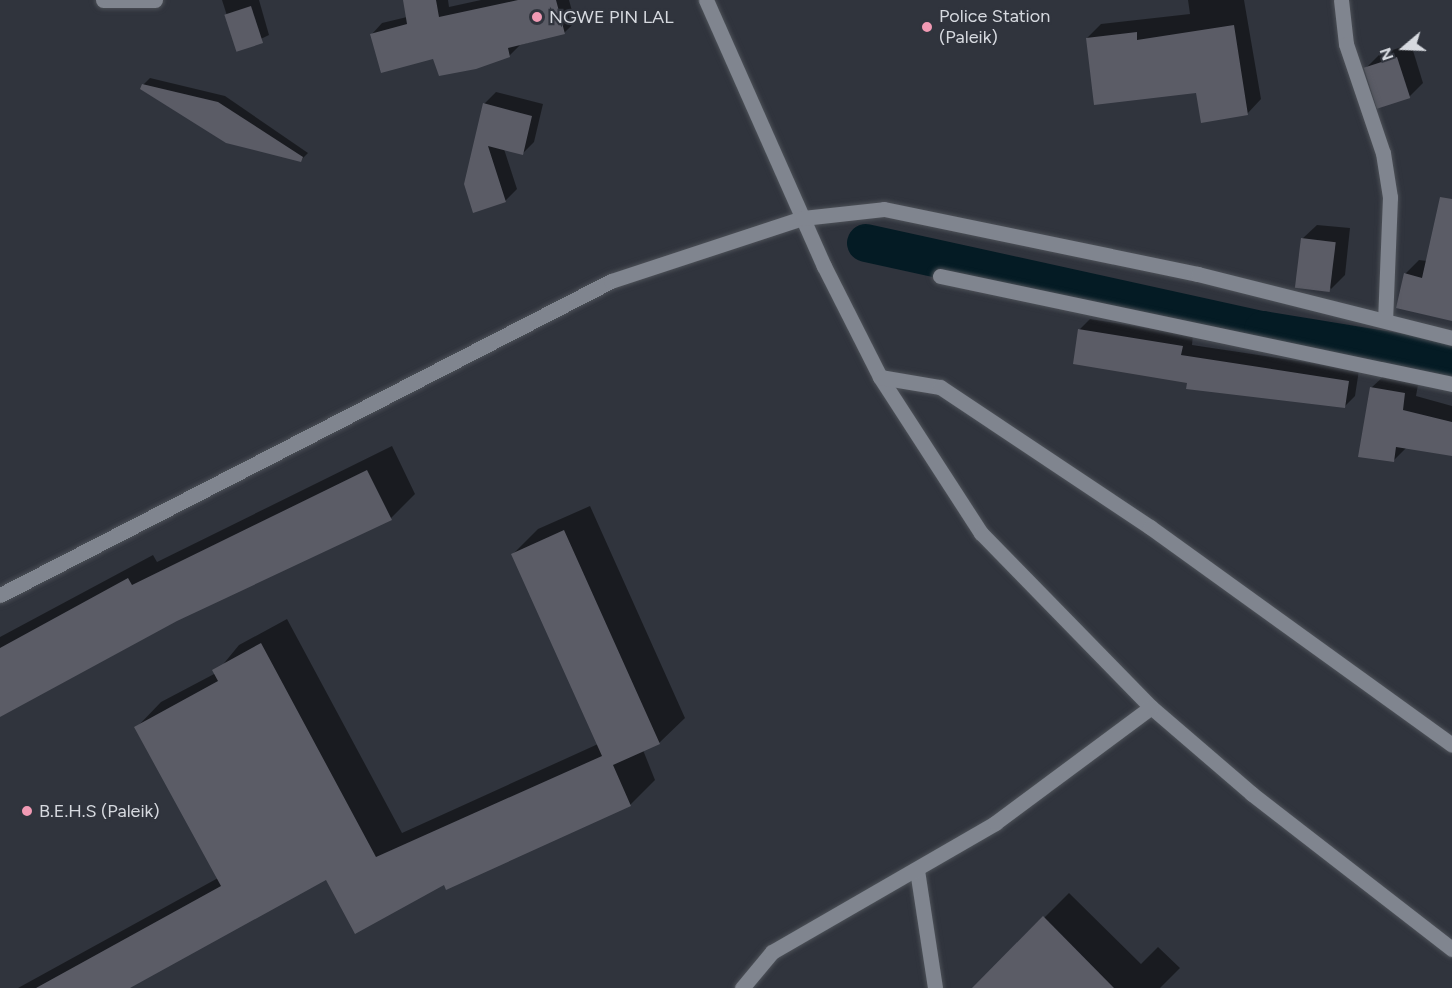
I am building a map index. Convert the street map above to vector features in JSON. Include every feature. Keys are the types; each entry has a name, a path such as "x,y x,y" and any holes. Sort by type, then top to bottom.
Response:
{"street":[{"path":"104,0 155,0"},
{"path":"706,0 803,218 880,377 981,533 1151,707 1252,794 1452,949"},
{"path":"1341,0 1346,44 1383,153 1390,197 1384,320"},
{"path":"1,592 611,281 803,218 884,209 1198,274 1452,338"},
{"path":"940,276 1452,384"},
{"path":"880,377 940,387 1150,527 1452,745"},
{"path":"727,988 746,983 772,952 995,823 1151,707"},
{"path":"917,870 935,988"}],"building":[{"path":"403,0 436,0 439,17 518,0 556,0 565,34 508,48 510,57 476,69 439,76 433,59 381,73 370,34 407,24"},
{"path":"251,6 263,43 236,52 224,15"},
{"path":"1234,25 1248,115 1201,123 1196,93 1094,105 1086,38 1137,32 1137,40"},
{"path":"1397,57 1410,98 1377,109 1364,68"},
{"path":"142,84 218,102 303,157 301,162 226,143 140,89"},
{"path":"483,103 532,116 523,155 488,146 506,202 473,213 464,184"},
{"path":"1440,197 1452,199 1452,321 1396,308 1404,273 1422,278"},
{"path":"1301,238 1336,242 1330,292 1295,288"},
{"path":"1078,329 1183,346 1181,355 1349,381 1345,408 1186,389 1187,383 1073,364"},
{"path":"1370,387 1405,393 1403,410 1452,422 1452,456 1396,447 1394,462 1358,457"},
{"path":"367,470 392,520 177,621 0,717 0,648 128,578 132,585"},
{"path":"564,530 660,744 613,765 631,806 446,890 444,885 355,934 326,880 130,988 36,988 221,886 134,727 218,681 212,670 261,643 376,857 602,756 511,554"},
{"path":"1043,916 1114,988 972,988"}],"waterway":[{"path":"866,243 1263,330 1452,361"}],"place":[{"name":"NGWE PIN LAL","path":"537,17"},
{"name":"Police Station (Paleik)","path":"927,27"},
{"name":"B.E.H.S (Paleik)","path":"27,811"}]}
